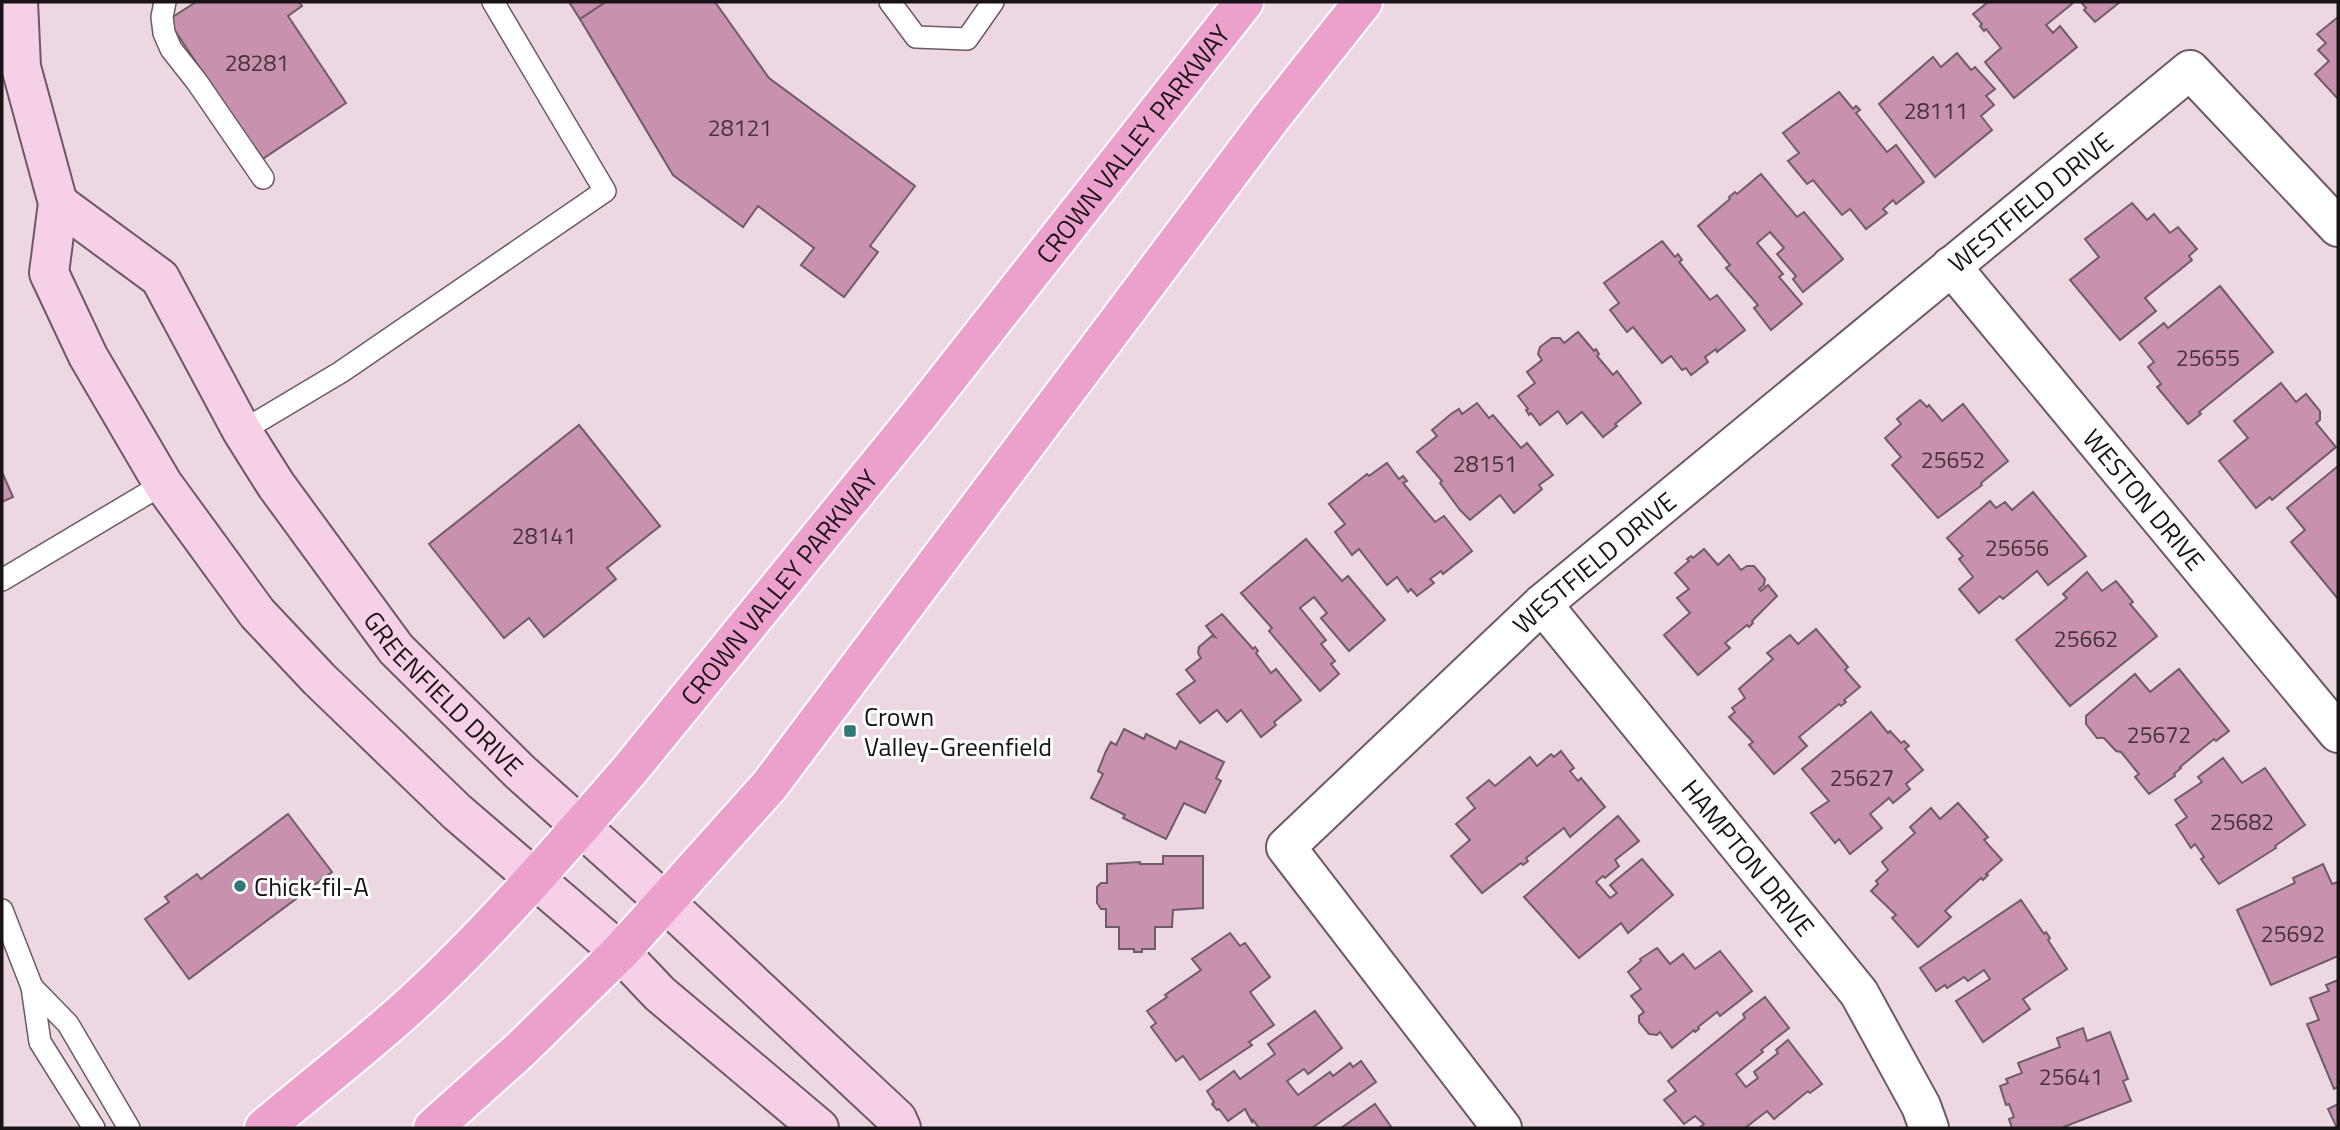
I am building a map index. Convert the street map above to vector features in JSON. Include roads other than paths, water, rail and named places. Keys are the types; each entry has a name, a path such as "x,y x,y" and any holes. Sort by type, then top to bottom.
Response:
{"main road":[{"path":"18,2 21,68 58,202 49,273 88,356 163,484 257,613 310,670 457,812 620,952 660,994 819,1128"},
{"name":"CROWN VALLEY PARKWAY","path":"264,1128 414,1002 535,878 628,772 918,415 1244,2"},
{"path":"433,1128 520,1050 620,952 769,786 1271,118 1363,2"},
{"name":"GREENFIELD DRIVE","path":"58,202 160,278 242,431 276,485 396,649 520,772 665,902 897,1119 901,1128"}],"street":[{"name":"WESTFIELD DRIVE","path":"1502,1128 1286,847 1542,604 2190,70 2338,227"},
{"name":"WESTON DRIVE","path":"1951,266 2338,733"},
{"name":"HAMPTON DRIVE","path":"1542,604 1859,993 1921,1106 1929,1128"}],"lane":[{"path":"165,2 162,17 164,33 171,49 197,82 262,178"},
{"path":"242,431 341,372 605,191 493,2"},
{"path":"890,2 916,37 967,38 993,2"},
{"path":"2,580 163,484"},
{"path":"2,911 32,987 40,1042 94,1128"},
{"path":"32,987 68,1024 129,1128"}],"place":[{"name":"Crown Valley-Greenfield","path":"850,731"},
{"name":"Chick-fil-A","path":"240,886"}]}
